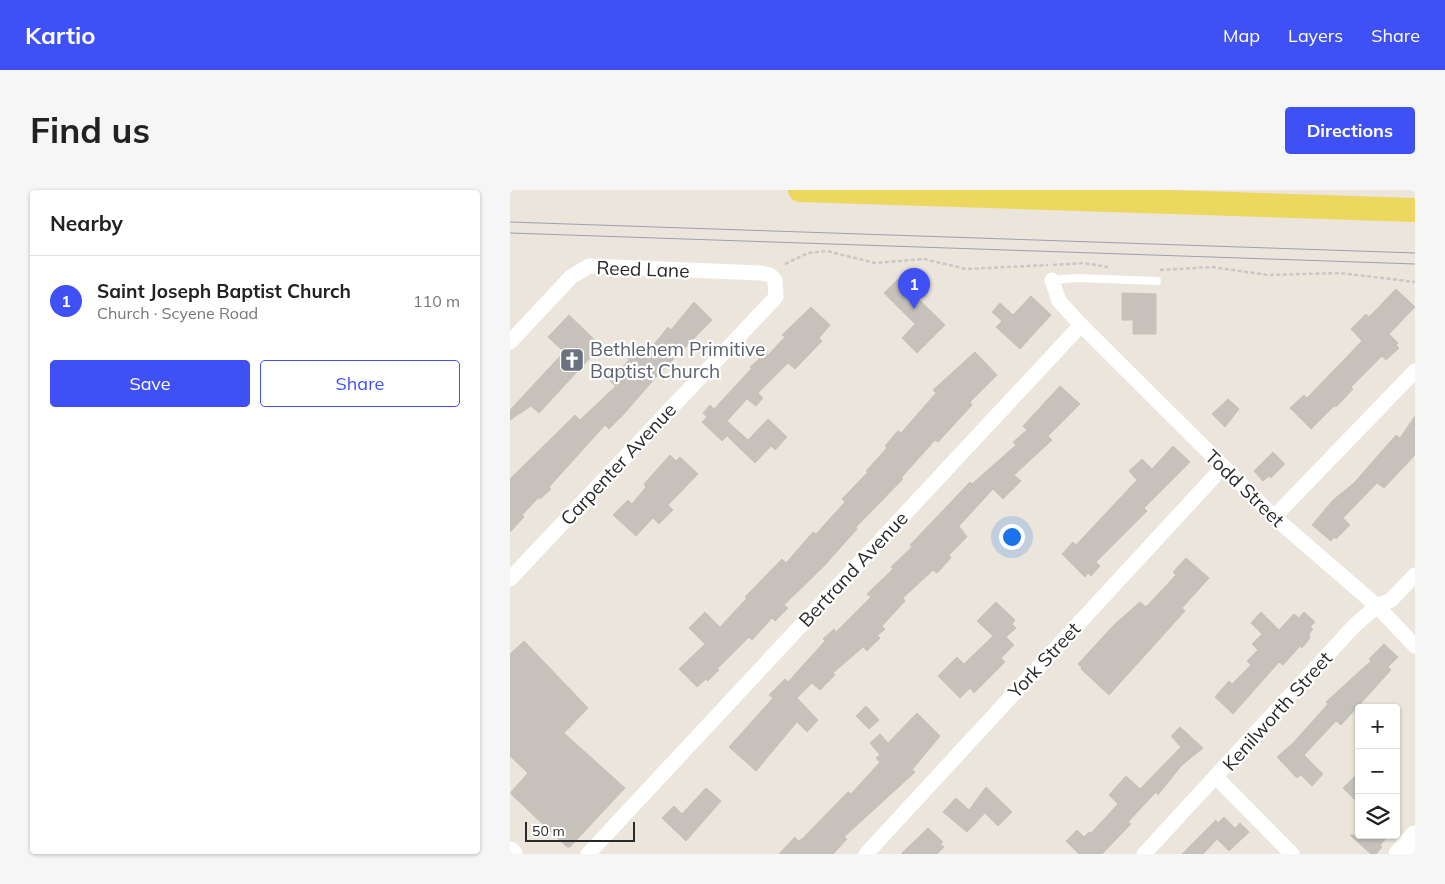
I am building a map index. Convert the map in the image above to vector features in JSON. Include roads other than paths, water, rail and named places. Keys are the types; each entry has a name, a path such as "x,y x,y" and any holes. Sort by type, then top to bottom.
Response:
{"main road":[{"path":"813,190 1096,195 1415,210"},
{"path":"1399,854 1415,836"}],"street":[{"name":"Reed Lane","path":"510,342 571,277 589,266 761,273 770,275 775,280"},
{"name":"Carpenter Avenue","path":"510,579 776,297 775,280"},
{"path":"1052,280 1059,302 1081,324"},
{"name":"Todd Street","path":"1081,324 1274,517 1377,606 1415,646"},
{"name":"Bertrand Avenue","path":"588,854 1081,324"},
{"path":"1274,517 1415,370"},
{"name":"York Street","path":"866,854 1223,467"},
{"name":"Kenilworth Street","path":"1144,854 1355,625 1377,606 1391,600 1415,575"},
{"path":"1216,778 1292,854"}],"lane":[{"path":"1052,280 1077,278 1157,281"}],"tram line":[{"path":"510,222 1415,253"},
{"path":"510,233 1415,264"}],"place":[{"name":"Saint Joseph Baptist Church","path":"914,309"},
{"name":"Bethlehem Primitive Baptist Church","path":"572,360"}]}
